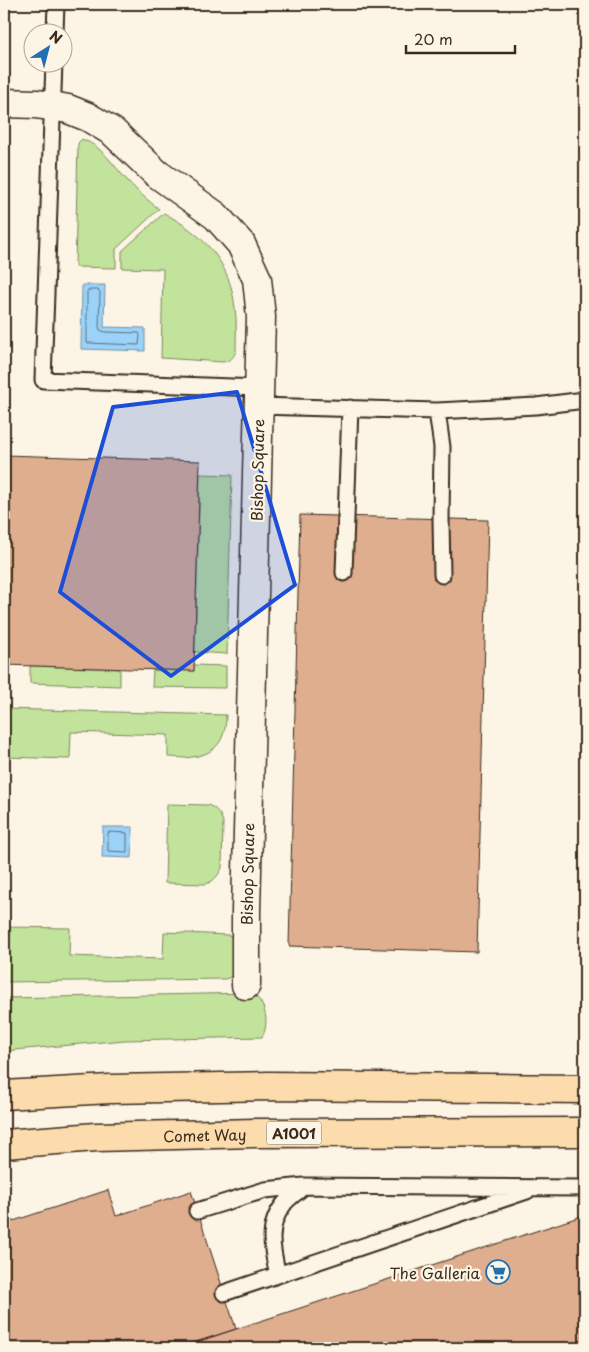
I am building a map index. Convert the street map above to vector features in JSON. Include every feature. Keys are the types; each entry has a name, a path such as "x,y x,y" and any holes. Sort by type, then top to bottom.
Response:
{"main road":[{"path":"4,1095 110,1089 269,1086 585,1089"},
{"name":"Comet Way","path":"4,1144 96,1137 255,1133 585,1132"}],"street":[{"name":"Bishop Square","path":"4,103 36,104 68,109 88,116 113,132 156,174 216,216 241,244 257,279 260,317 259,397 246,892 246,985"}],"lane":[{"path":"55,22 56,4"},
{"path":"54,72 43,380 259,397 350,408 437,411 536,406 585,400"},
{"path":"344,573 350,408"},
{"path":"437,411 442,446 442,575"},
{"path":"278,1275 272,1247 273,1225 284,1204 304,1186"},
{"path":"198,1211 266,1190 304,1186 585,1188"},
{"path":"224,1293 538,1188"}],"highlighted area":[{"path":"237,392 295,585 171,676 60,592 113,407"}],"green space":[{"path":"82,139 102,151 135,188 159,209 116,249 116,268 75,267 78,143"},
{"path":"164,213 203,240 221,263 227,276 232,291 236,319 236,351 228,361 161,358 163,269 122,268 122,251"},
{"path":"200,474 232,475 227,654 195,652"},
{"path":"194,665 226,666 226,688 152,687 153,670 194,671"},
{"path":"30,666 120,669 120,686 30,683"},
{"path":"4,709 226,715 226,724 222,738 214,749 208,753 186,758 168,757 168,735 71,732 70,759 4,757"},
{"path":"167,804 208,805 221,816 223,822 222,868 216,878 209,883 165,883"},
{"path":"4,927 70,928 69,956 163,959 164,932 228,935 232,936 233,972 231,977 225,979 4,982"},
{"path":"251,993 259,1000 264,1010 266,1024 262,1037 125,1040 4,1051 4,998"}],"water":[{"path":"82,285 105,285 104,327 145,328 145,351 81,349"},
{"path":"103,827 133,827 132,858 102,857"}],"building":[{"path":"4,455 200,461 194,671 4,665"},
{"path":"300,515 488,520 477,952 289,946"},
{"path":"108,1190 116,1216 191,1191 236,1329 178,1348 4,1348 4,1224"},
{"name":"The Galleria","path":"585,1215 585,1348 178,1348 236,1329"}],"place":[{"name":"The Galleria","path":"498,1272"}]}
